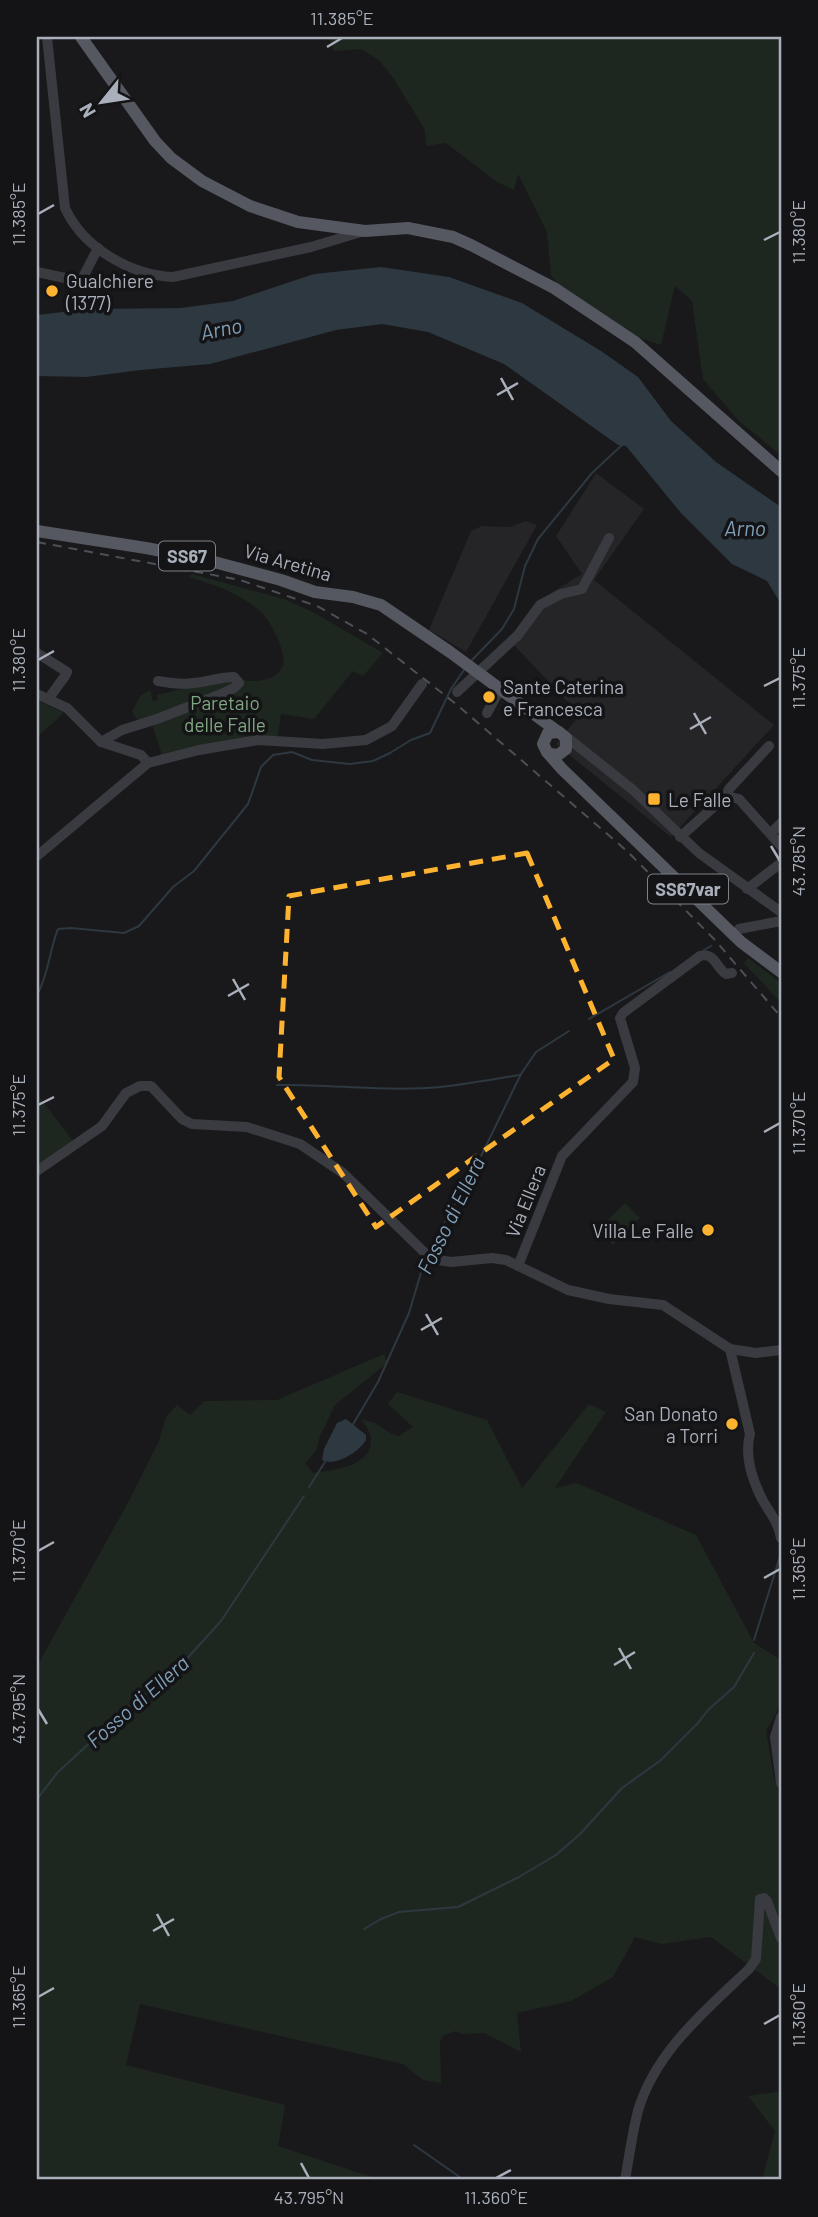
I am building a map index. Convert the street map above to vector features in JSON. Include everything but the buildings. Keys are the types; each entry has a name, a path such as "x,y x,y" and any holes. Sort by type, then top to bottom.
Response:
{"main road":[{"path":"81,37 155,141 171,158 202,181 250,206 298,222 365,231 408,228 453,237 554,288 635,342 781,471"},
{"name":"Via Aretina","path":"37,531 203,559 315,592 354,597 373,603 392,612 450,652 474,676 496,686 561,733"},
{"path":"537,716 544,731 544,739 544,748 560,752 567,742 561,733 548,733 544,739"},
{"name":"SS67var","path":"560,752 571,777 741,942 781,972"}],"street":[{"path":"47,37 65,208 71,222 98,248 128,265 157,276 173,277 311,247 365,231"},
{"path":"37,272 65,278 76,285 81,281 98,248"},
{"path":"457,692 518,635 540,605 561,594 582,589 609,538"},
{"path":"37,653 67,672 49,698"},
{"path":"101,742 122,730 226,692 239,683 234,677 192,683 173,684 158,681"},
{"path":"37,856 148,763 199,750 258,740 323,744 366,740 378,736 392,726 422,684"},
{"path":"487,713 496,686"},
{"path":"37,694 67,708 101,742 141,755 148,763"},
{"name":"Via Aretina","path":"561,733 634,790 699,853 781,912"},
{"path":"560,752 575,745 581,747"},
{"path":"680,836 726,796 729,789 769,746"},
{"path":"726,796 739,799 781,846"},
{"path":"662,817 680,826 693,824"},
{"path":"771,833 781,823"},
{"path":"747,889 781,863"},
{"path":"739,929 781,921"},
{"name":"Via Ellera","path":"730,1349 663,1305 609,1299 568,1290 518,1266 562,1156 633,1082 635,1068 620,1018 623,1013 700,956 712,956 723,972 732,973"},
{"path":"37,1171 102,1125 126,1093 140,1086 151,1086 182,1119 192,1124 247,1127 300,1144 343,1173 428,1255 451,1262 492,1258 506,1260 518,1266"},
{"path":"781,1350 756,1353 730,1349 750,1434 747,1444 748,1458 762,1498 780,1528 781,1538"},
{"path":"781,1717 775,1737 781,1783"},
{"path":"625,2180 638,2110 658,2066 685,2031 756,1959 760,1899 767,1901 781,1938"}],"highlighted area":[{"path":"527,853 614,1059 376,1227 279,1077 289,896"}],"shaded area":[{"path":"596,473 644,509 594,580 774,725 671,837 556,744 580,715 514,645 551,593 582,574 556,536"},
{"path":"526,521 537,525 466,652 429,630 471,531 482,526 510,527"}],"green space":[{"path":"329,37 781,37 781,455 740,422 703,379 692,301 675,286 661,345 640,338 558,285 551,275 547,232 518,174 514,190 497,182 446,143 426,146 425,130 394,79 379,60 361,49 334,51"},
{"name":"Paretaio delle Falle","path":"192,574 284,599 315,613 383,653 363,676 353,671 314,719 281,714 277,741 159,761 161,752 152,724 139,722 132,712 140,696 150,690 153,701 158,700 157,695 232,677 251,681 265,679 278,673 284,663 278,639 262,613 237,595 189,577"},
{"path":"37,700 64,713 37,737"},
{"path":"748,958 781,983 781,1003 744,963"},
{"path":"37,1094 73,1141 37,1171"},
{"path":"625,1203 640,1218 613,1245 598,1230"},
{"path":"384,1354 387,1363 335,1405 316,1451 305,1463 313,1473 342,1468 361,1460 371,1445 370,1434 362,1420 399,1436 413,1427 388,1404 397,1392 487,1420 522,1488 589,1404 606,1412 555,1488 577,1483 696,1535 754,1643 781,1660 781,1706 766,1730 774,1778 781,1792 781,1989 711,1937 661,1944 635,1937 613,1977 571,2001 517,2013 521,2052 484,2033 461,2034 456,2031 443,2036 440,2042 441,2083 423,2080 403,2064 140,2004 126,2065 285,2105 278,2146 381,2180 37,2180 37,1666 129,1501 159,1441 166,1417 177,1405 190,1415 204,1401 277,1400"},
{"path":"781,2091 781,2180 762,2180 775,2131 748,2096"}],"water":[{"name":"Arno","path":"381,267 449,277 522,303 638,377 671,421 716,462 781,507 781,604 767,581 732,564 681,513 626,446 618,445 504,364 428,332 382,324 336,330 210,364 86,377 37,376 37,315 88,309 181,308 233,301 314,274"},
{"path":"346,1419 366,1435 366,1440 358,1449 340,1460 322,1460 324,1449 337,1423"}],"waterway":[{"path":"472,660 502,629 514,609 525,566 538,539 592,473 622,445"},
{"path":"37,995 58,929 124,933 139,926 173,887 194,871 248,804 261,767 273,755 292,752 312,760 350,764 373,761 430,733 451,689 464,670"},
{"name":"Fosso di Ellera","path":"704,950 711,946"},
{"name":"Fosso di Ellera","path":"589,1019 670,972"},
{"name":"Fosso di Ellera","path":"429,1251 479,1160 521,1074 536,1052 569,1031"},
{"path":"277,1085 420,1088 520,1075"},
{"name":"Fosso di Ellera","path":"352,1426 378,1382 409,1313 425,1259"},
{"name":"Fosso di Ellera","path":"309,1487 325,1462"},
{"name":"Fosso di Ellera","path":"37,1799 58,1772 140,1697 164,1684 221,1621 304,1496"},
{"path":"754,1640 781,1553"},
{"path":"364,1929 399,1912 458,1907 556,1855 580,1834 622,1788 661,1760 708,1710 734,1687 754,1653"},
{"path":"414,2145 464,2180"}],"railway":[{"path":"37,542 240,580 317,606 367,634 456,704 627,851 714,939 781,1017"}],"place":[{"name":"Gualchiere (1377)","path":"52,291"},
{"name":"Sante Caterina e Francesca","path":"489,697"},
{"name":"Le Falle","path":"654,799"},
{"name":"Villa Le Falle","path":"708,1230"},
{"name":"San Donato a Torri","path":"732,1424"}]}
